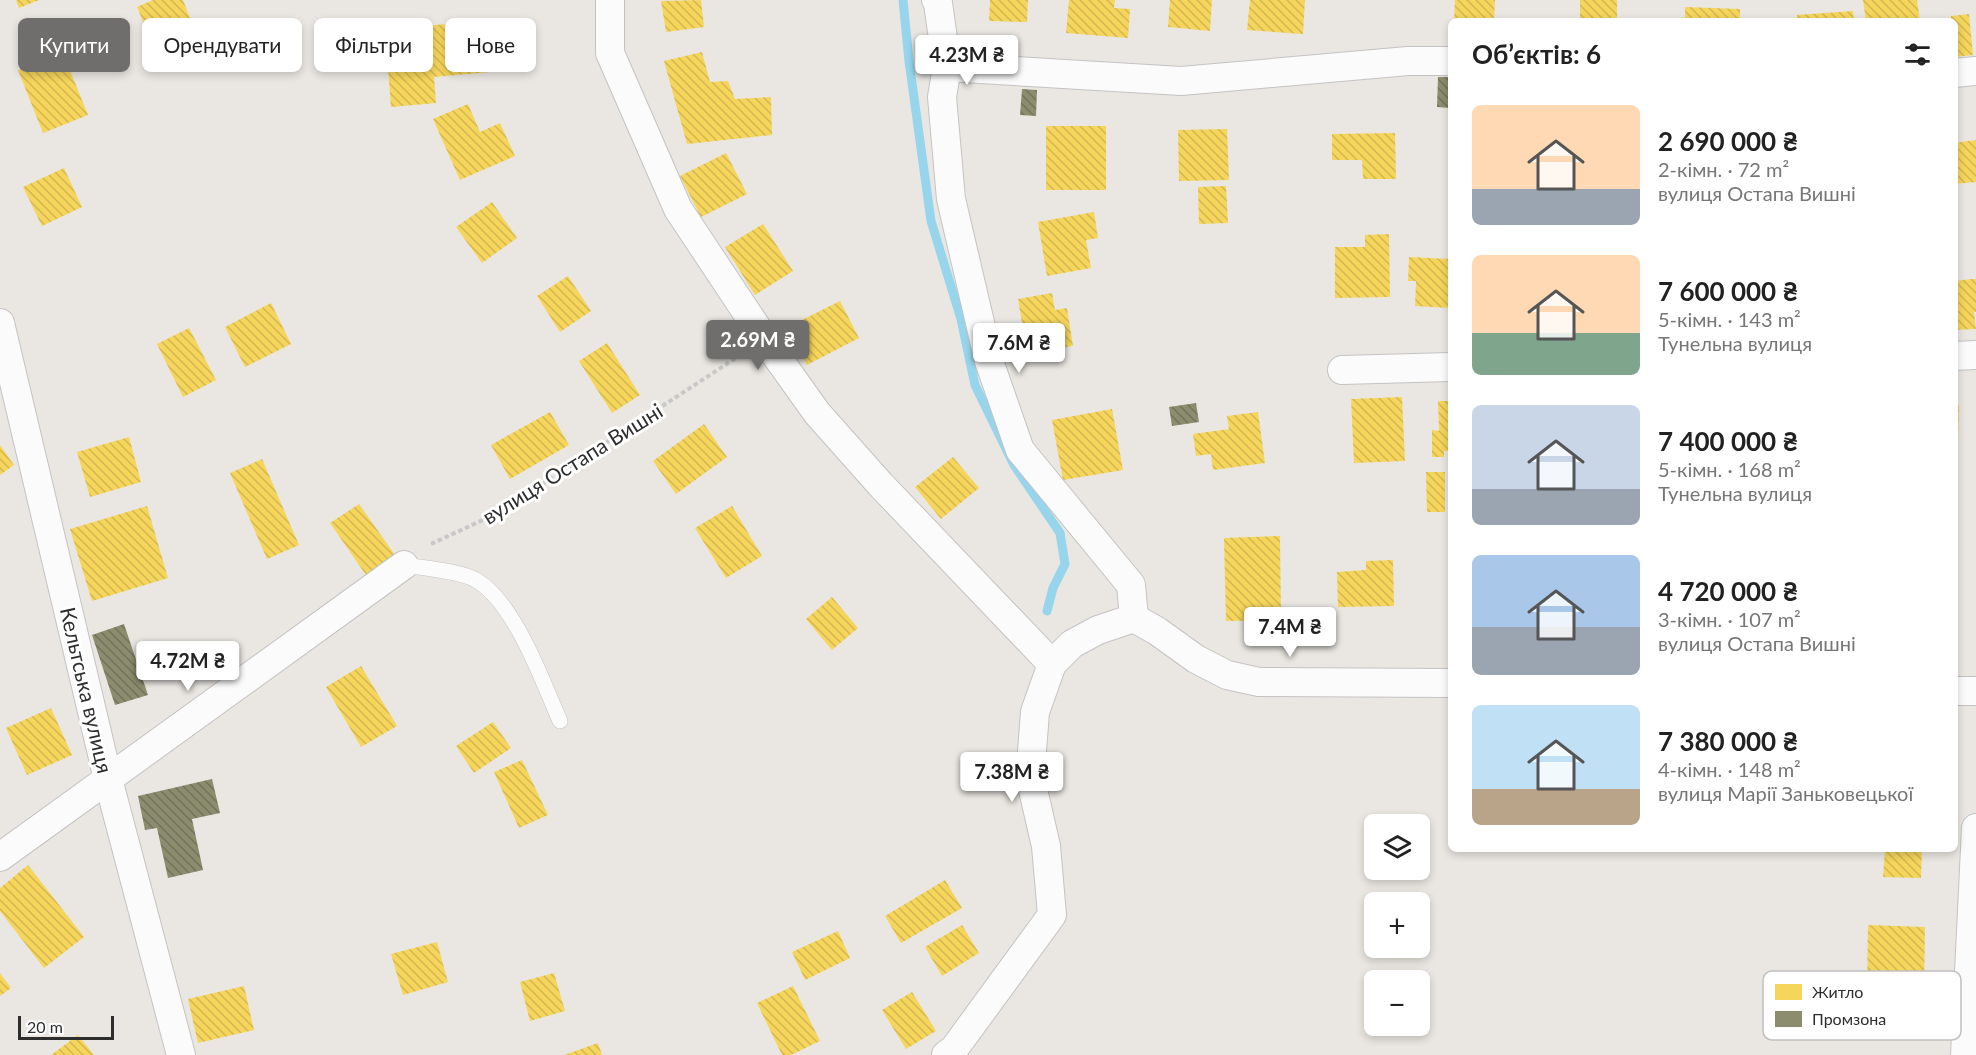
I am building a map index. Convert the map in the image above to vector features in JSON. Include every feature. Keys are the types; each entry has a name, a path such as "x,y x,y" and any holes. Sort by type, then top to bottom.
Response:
{"street":[{"path":"610,0 610,53 678,209 765,340 817,413 880,484 1052,664"},
{"path":"936,0 947,67 942,97 951,199 989,361 1020,450 1131,585 1134,618"},
{"path":"947,67 1181,81 1408,61 1448,61"},
{"path":"1958,73 1976,71"},
{"name":"Кельтська вулиця","path":"0,323 108,778 181,1055"},
{"path":"1958,356 1976,355"},
{"path":"1341,370 1448,367"},
{"path":"0,857 404,566"},
{"path":"946,1055 954,1049 1053,915 1046,846 1030,777 1035,712 1052,664 1072,644 1098,630 1134,618 1157,631 1196,659 1227,675 1259,682 1448,683"},
{"path":"1958,691 1976,692"},
{"path":"1968,1043 1976,828"}],"lane":[{"path":"404,566 447,572 475,579 497,596 524,641 560,721"}],"path":[{"name":"вулиця Остапа Вишні","path":"404,566 430,544 500,512 765,340"}],"building: Житло":[{"path":"16,0 39,0 19,8"},
{"path":"153,0 183,0 190,18 142,19 137,7"},
{"path":"701,0 704,27 666,32 661,1"},
{"path":"990,0 1028,0 1027,22 989,21"},
{"path":"1069,0 1115,0 1114,8 1130,9 1128,38 1066,33"},
{"path":"1170,0 1212,0 1210,31 1168,27"},
{"path":"1250,0 1305,0 1303,34 1247,30"},
{"path":"1455,0 1495,0 1494,18 1454,18"},
{"path":"1580,0 1617,0 1617,18 1580,18"},
{"path":"1863,0 1917,0 1920,18 1866,18"},
{"path":"1685,7 1740,9 1740,18 1685,18"},
{"path":"1853,11 1854,18 1797,18 1797,15"},
{"path":"1969,14 1973,55 1958,57 1958,18 1951,18 1951,16"},
{"path":"445,24 445,72 490,72 434,77 436,103 391,107 388,72 433,72 433,25"},
{"path":"702,52 710,82 728,81 735,99 771,97 772,135 687,144 664,61"},
{"path":"19,72 71,72 88,115 43,133"},
{"path":"468,104 480,132 500,123 515,156 460,180 433,119"},
{"path":"1046,126 1106,126 1106,190 1046,190"},
{"path":"1227,129 1229,180 1179,181 1178,130"},
{"path":"1395,133 1396,179 1363,179 1362,160 1332,160 1332,134"},
{"path":"1976,140 1976,182 1958,184 1958,142"},
{"path":"726,153 747,194 701,217 680,176"},
{"path":"64,168 82,207 42,226 23,187"},
{"path":"1226,186 1228,223 1199,224 1198,187"},
{"path":"492,202 517,238 482,263 456,227"},
{"path":"1094,212 1098,238 1086,240 1091,268 1047,276 1038,222"},
{"path":"763,224 793,271 755,295 725,247"},
{"path":"1389,234 1390,297 1335,298 1335,247 1365,247 1365,235"},
{"path":"1409,257 1448,259 1448,308 1415,306 1416,281 1408,281"},
{"path":"568,276 591,311 560,332 537,296"},
{"path":"1976,279 1976,312 1974,312 1976,329 1958,330 1958,281"},
{"path":"1052,293 1055,310 1067,308 1073,346 1027,353 1018,299"},
{"path":"840,301 859,338 807,365 788,327"},
{"path":"271,303 291,344 245,367 225,327"},
{"path":"189,328 216,380 183,397 157,344"},
{"path":"607,343 640,395 612,413 579,361"},
{"path":"1402,397 1405,461 1354,463 1351,399"},
{"path":"1438,401 1448,401 1448,451 1444,451 1444,457 1432,457 1432,430 1439,431"},
{"path":"1112,409 1123,470 1063,480 1052,420"},
{"path":"550,412 569,445 510,479 491,445"},
{"path":"1258,412 1265,463 1213,470 1211,454 1196,456 1193,434 1229,429 1227,416"},
{"path":"704,424 727,457 676,494 653,461"},
{"path":"129,437 141,482 90,497 77,452"},
{"path":"0,445 14,465 0,475"},
{"path":"953,457 979,488 941,519 915,487"},
{"path":"262,459 299,545 267,559 230,473"},
{"path":"1426,472 1445,472 1445,512 1427,512"},
{"path":"359,504 395,555 366,575 330,523"},
{"path":"147,506 168,578 92,601 70,529"},
{"path":"732,506 762,556 726,578 695,528"},
{"path":"1280,536 1281,620 1226,621 1224,538"},
{"path":"1393,560 1394,606 1338,607 1337,572 1366,570 1366,561"},
{"path":"832,597 858,628 832,650 806,619"},
{"path":"361,666 397,726 361,747 326,687"},
{"path":"51,708 72,755 27,775 6,728"},
{"path":"493,722 511,748 474,773 456,746"},
{"path":"522,760 548,815 519,828 494,772"},
{"path":"1885,852 1922,852 1921,878 1883,877"},
{"path":"28,865 84,937 44,968 0,911 0,888"},
{"path":"945,880 962,908 901,943 885,916"},
{"path":"962,925 979,953 942,976 925,947"},
{"path":"1868,925 1925,927 1924,971 1867,971"},
{"path":"838,931 850,958 805,980 792,952"},
{"path":"437,942 448,982 403,995 391,954"},
{"path":"0,973 11,988 0,996"},
{"path":"554,973 565,1011 530,1021 520,982"},
{"path":"244,986 254,1030 198,1043 188,999"},
{"path":"793,986 820,1041 791,1055 782,1055 757,1003"},
{"path":"912,992 936,1031 906,1049 882,1010"},
{"path":"78,1035 94,1055 51,1055"},
{"path":"598,1043 602,1055 564,1055"}],"building: Промзона":[{"path":"1438,77 1448,77 1448,108 1437,107"},
{"path":"1022,89 1037,90 1036,116 1020,115"},
{"path":"1196,403 1199,422 1172,426 1169,407"},
{"path":"124,624 148,695 115,705 92,635"},
{"path":"212,779 220,813 192,819 203,870 168,878 157,828 145,830 138,796"}],"waterway":[{"path":"903,0 931,221 961,319 975,385 1014,465 1060,533 1065,564 1053,588 1047,611"}]}
